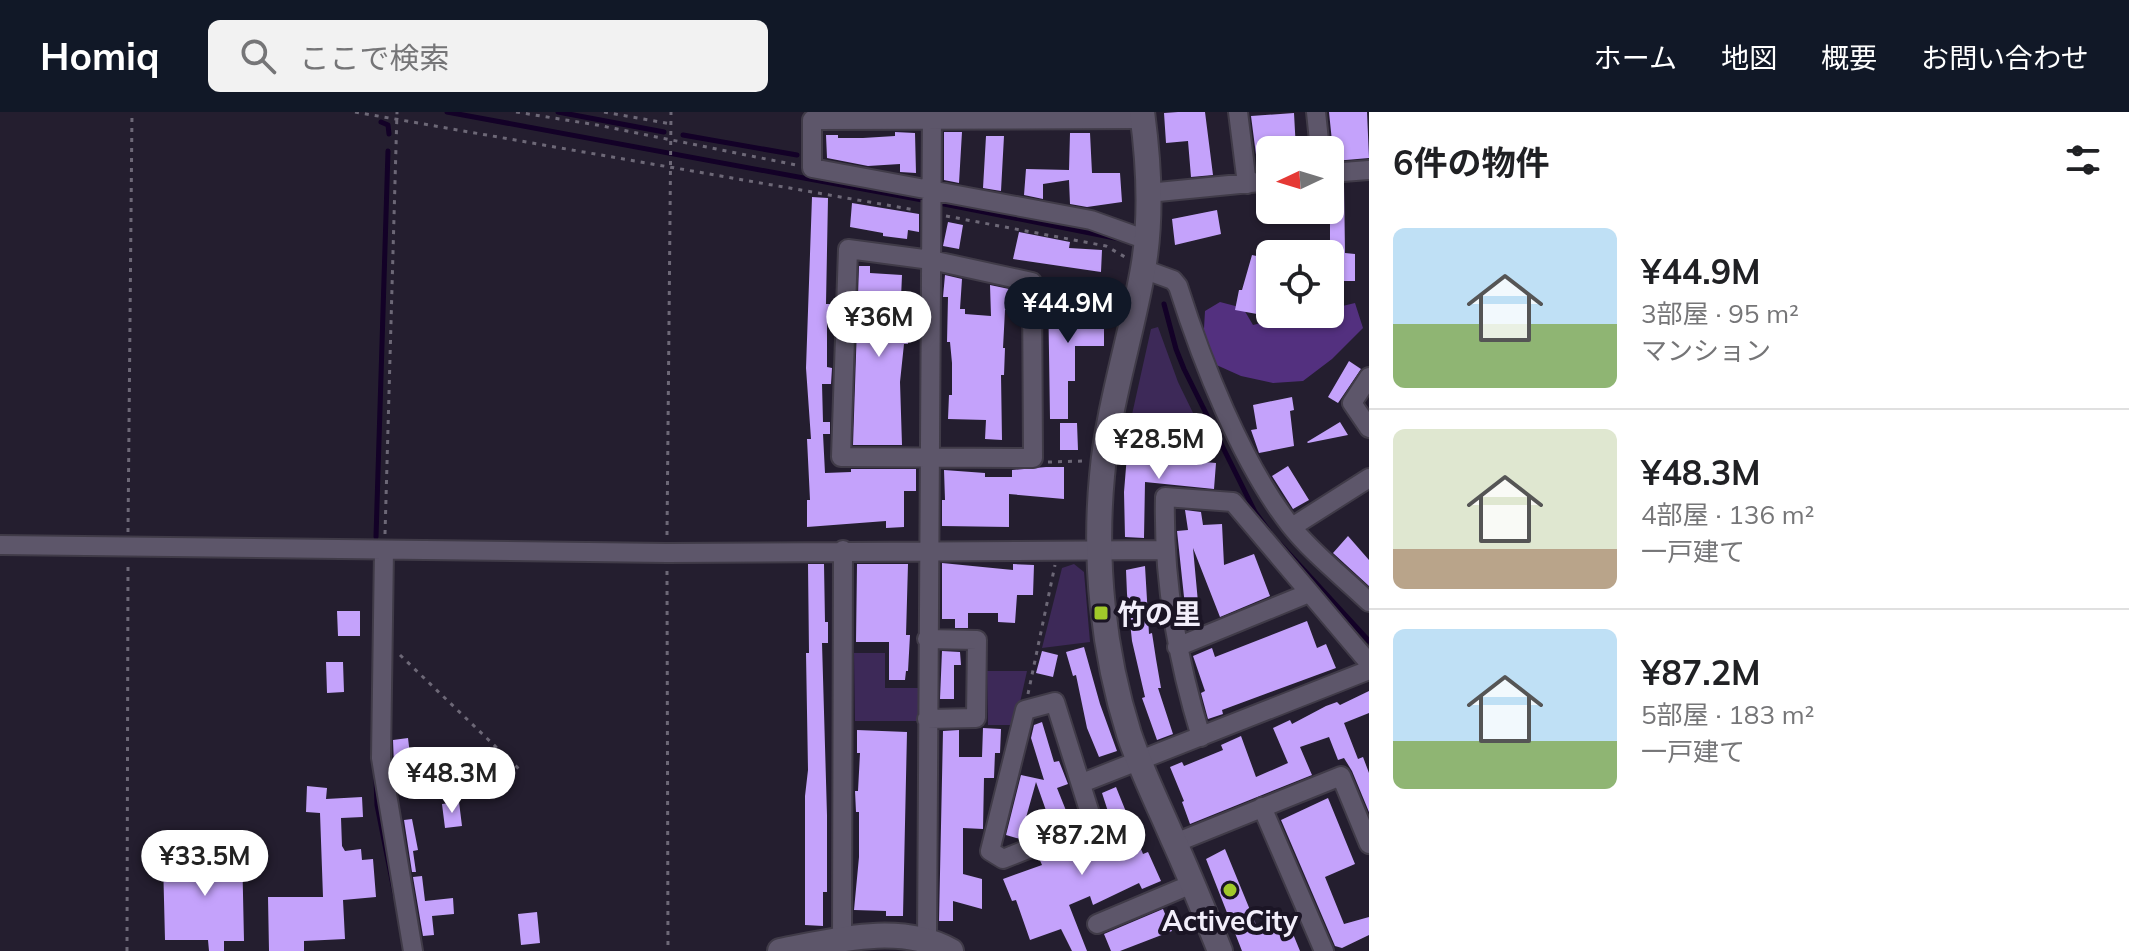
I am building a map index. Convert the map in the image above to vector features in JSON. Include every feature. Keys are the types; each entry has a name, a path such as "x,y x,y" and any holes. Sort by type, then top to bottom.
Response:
{"street":[{"path":"1238,112 1247,184"},
{"path":"1316,112 1319,136"},
{"path":"927,941 932,116"},
{"path":"1147,240 1091,220 1015,204 932,202 812,168 812,120 932,116 1142,116 1148,193 1147,240 1135,264 1104,460 1100,508 1100,552 1109,650 1139,762 1220,951"},
{"path":"1344,172 1369,170"},
{"path":"1148,193 1256,183"},
{"path":"848,249 931,260 1032,282 1033,458 841,457 848,249"},
{"path":"1135,264 1173,280 1178,286 1213,382 1254,468 1292,527 1369,602"},
{"path":"1369,377 1352,403 1369,428"},
{"path":"1292,527 1369,478"},
{"path":"1201,737 1177,647 1164,550 1165,497 1233,502 1369,663"},
{"path":"0,545 667,553 1164,550"},
{"path":"384,550 381,758 413,951"},
{"path":"842,939 843,550"},
{"path":"1177,647 1309,593"},
{"path":"927,639 977,640 976,718 927,719"},
{"path":"1082,783 1369,670"},
{"path":"1055,702 1082,783 1093,823 1003,859 990,851 1025,710 1055,702"},
{"path":"1175,843 1341,776 1365,824 1369,844"},
{"path":"1262,807 1324,951"},
{"path":"1097,924 1192,884"},
{"path":"780,951 842,939 892,937 927,941 951,951"}],"path":[{"path":"127,951 132,112"},
{"path":"355,112 803,191 932,202 1106,246 1135,264"},
{"path":"516,112 597,125 671,144 812,168"},
{"path":"604,112 671,124"},
{"path":"668,951 667,553 671,112"},
{"path":"384,550 397,113"},
{"path":"1033,458 1047,462 1090,461"},
{"path":"1025,710 1055,565"},
{"path":"383,638 520,770"}],"shaded area":[{"path":"1220,302 1243,308 1256,328 1344,328 1344,306 1355,303 1363,328 1332,359 1303,381 1273,383 1241,376 1212,363 1203,346 1205,311"},
{"path":"1158,327 1178,382 1212,452 1125,446 1151,329"},
{"path":"1074,564 1084,572 1090,642 1042,648 1062,568"},
{"path":"854,653 885,653 885,688 918,688 919,721 855,721"},
{"path":"987,671 1027,671 1015,725 988,725"}],"building":[{"path":"1205,112 1213,175 1191,177 1188,141 1166,143 1164,113"},
{"path":"1329,112 1367,112 1369,158 1344,160 1344,136 1331,136"},
{"path":"1294,113 1295,136 1256,136 1256,155 1251,116"},
{"path":"895,132 915,133 916,173 900,172 900,164 868,166 827,158 826,135 863,138 895,136"},
{"path":"944,132 962,132 959,183 944,180"},
{"path":"1070,133 1090,133 1092,173 1120,173 1122,202 1087,207 1070,204 1069,180 1043,184 1043,199 1024,195 1026,169 1069,170"},
{"path":"986,136 1004,136 1001,191 983,188"},
{"path":"1344,184 1345,253 1355,254 1355,281 1344,281 1344,240 1330,240 1330,224 1344,224"},
{"path":"812,197 828,198 826,304 834,304 834,317 827,316 827,367 832,368 831,384 822,384 823,422 830,422 830,434 823,434 825,473 851,472 851,469 916,469 916,491 904,491 904,527 886,528 886,521 807,527 807,500 810,500 807,439 811,439 806,368"},
{"path":"852,203 919,214 919,232 908,230 907,239 850,227"},
{"path":"1217,210 1221,234 1175,245 1172,219"},
{"path":"948,222 963,225 959,249 943,246"},
{"path":"1019,232 1070,242 1069,248 1102,250 1101,272 1013,259"},
{"path":"1252,255 1256,256 1256,314 1235,310 1239,290 1242,290"},
{"path":"859,266 870,266 870,273 902,275 901,298 909,298 908,344 904,344 900,382 902,445 853,445"},
{"path":"945,275 962,279 960,309 965,309 965,314 991,316 990,285 1009,289 1009,309 1005,310 1004,375 1001,375 1002,440 985,439 986,420 948,419 952,363 950,342 947,342 948,297 943,297"},
{"path":"1048,287 1064,288 1063,308 1104,308 1104,346 1075,346 1075,381 1068,381 1068,419 1050,419"},
{"path":"1349,361 1361,369 1338,403 1328,397"},
{"path":"1292,397 1294,410 1290,411 1294,446 1259,453 1251,430 1257,429 1253,405"},
{"path":"1340,422 1348,435 1307,442"},
{"path":"1060,423 1077,423 1078,450 1060,450"},
{"path":"1160,433 1173,435 1170,459 1216,463 1214,489 1145,482 1144,538 1125,537 1127,455 1157,458"},
{"path":"1288,466 1309,500 1293,509 1272,476"},
{"path":"1064,467 1064,499 1009,494 1009,527 942,526 944,470 985,473 985,477 1012,477 1012,470"},
{"path":"1185,510 1201,512 1203,525 1222,524 1224,565 1254,554 1270,596 1220,617 1193,548 1200,624 1187,625 1177,531 1188,530"},
{"path":"1348,536 1369,560 1369,586 1333,553"},
{"path":"942,563 1013,570 1013,564 1034,565 1033,595 1017,595 1015,623 998,622 998,613 968,613 968,628 955,628 955,619 942,619"},
{"path":"808,564 824,564 825,622 828,622 828,643 822,643 827,815 827,892 823,892 823,926 805,925"},
{"path":"857,564 908,564 906,635 910,635 905,680 889,680 889,642 856,642"},
{"path":"1145,566 1149,634 1152,633 1161,688 1158,688 1173,734 1157,740 1142,698 1145,697 1132,641 1127,594 1126,570"},
{"path":"337,611 360,611 360,636 338,636"},
{"path":"1307,621 1317,648 1326,644 1336,668 1222,710 1223,714 1208,719 1201,693 1205,691 1193,656 1212,648 1215,657"},
{"path":"1084,647 1117,751 1099,757 1087,728 1076,675 1073,676 1066,652"},
{"path":"942,651 960,652 961,665 954,665 954,699 940,699"},
{"path":"1042,651 1058,655 1053,677 1036,673"},
{"path":"326,662 343,662 344,692 327,693"},
{"path":"1369,691 1369,713 1344,723 1358,759 1363,757 1369,773 1369,812 1352,771 1344,758 1338,760 1329,737 1300,747 1312,775 1190,824 1170,767 1182,762 1184,766 1223,750 1221,745 1241,736 1256,777 1288,763 1273,728 1290,720 1292,724 1326,706 1337,702 1340,705"},
{"path":"1042,722 1054,762 1059,761 1068,784 1057,788 1067,813 1049,819 1036,782 1020,839 1006,835 1021,775 1044,780 1031,738 1034,725"},
{"path":"983,728 1001,729 1000,753 995,753 994,778 984,778 983,829 963,828 963,874 982,879 982,909 953,901 953,921 939,921 943,731 959,730 959,757 982,757"},
{"path":"857,730 907,732 903,916 886,916 886,911 854,910 859,857 859,812 856,812 855,791 858,791 860,753 857,753"},
{"path":"408,738 411,763 394,765 393,740"},
{"path":"307,786 327,788 326,799 362,797 363,817 341,818 342,846 345,851 361,849 362,860 373,859 376,897 343,900 345,939 304,941 304,951 269,951 268,897 323,897 320,813 306,812"},
{"path":"1116,787 1143,854 1148,852 1161,881 1142,889 1139,883 1093,905 1090,896 1069,905 1087,951 1072,951 1061,929 1030,940 1016,900 1012,901 1003,879 1042,865 1039,858 1114,830 1102,793"},
{"path":"1328,798 1355,864 1325,877 1344,924 1369,917 1369,935 1342,948 1335,946 1281,820"},
{"path":"459,802 462,826 445,828 442,804"},
{"path":"412,819 418,850 413,851 416,872 412,872 404,820"},
{"path":"242,848 244,941 224,941 224,951 209,951 208,940 165,940 163,860 194,859 194,849"},
{"path":"1225,849 1257,927 1284,912 1300,951 1242,951 1206,859"},
{"path":"422,876 425,901 453,898 454,914 432,916 434,935 423,936 413,877"},
{"path":"1163,909 1172,931 1120,951 1111,951 1104,934"},
{"path":"537,912 540,943 521,945 518,914"}],"waterway":[{"path":"447,112 1120,239"},
{"path":"558,112 664,132"},
{"path":"381,122 388,125 389,134"},
{"path":"683,135 797,155"},
{"path":"376,537 388,151"},
{"path":"1164,304 1184,369 1255,512 1269,531"},
{"path":"1280,544 1369,641"},
{"path":"376,779 377,805 395,895"}],"place":[{"name":"竹の里","path":"1101,613"},
{"name":"ActiveCity","path":"1230,890"}]}
